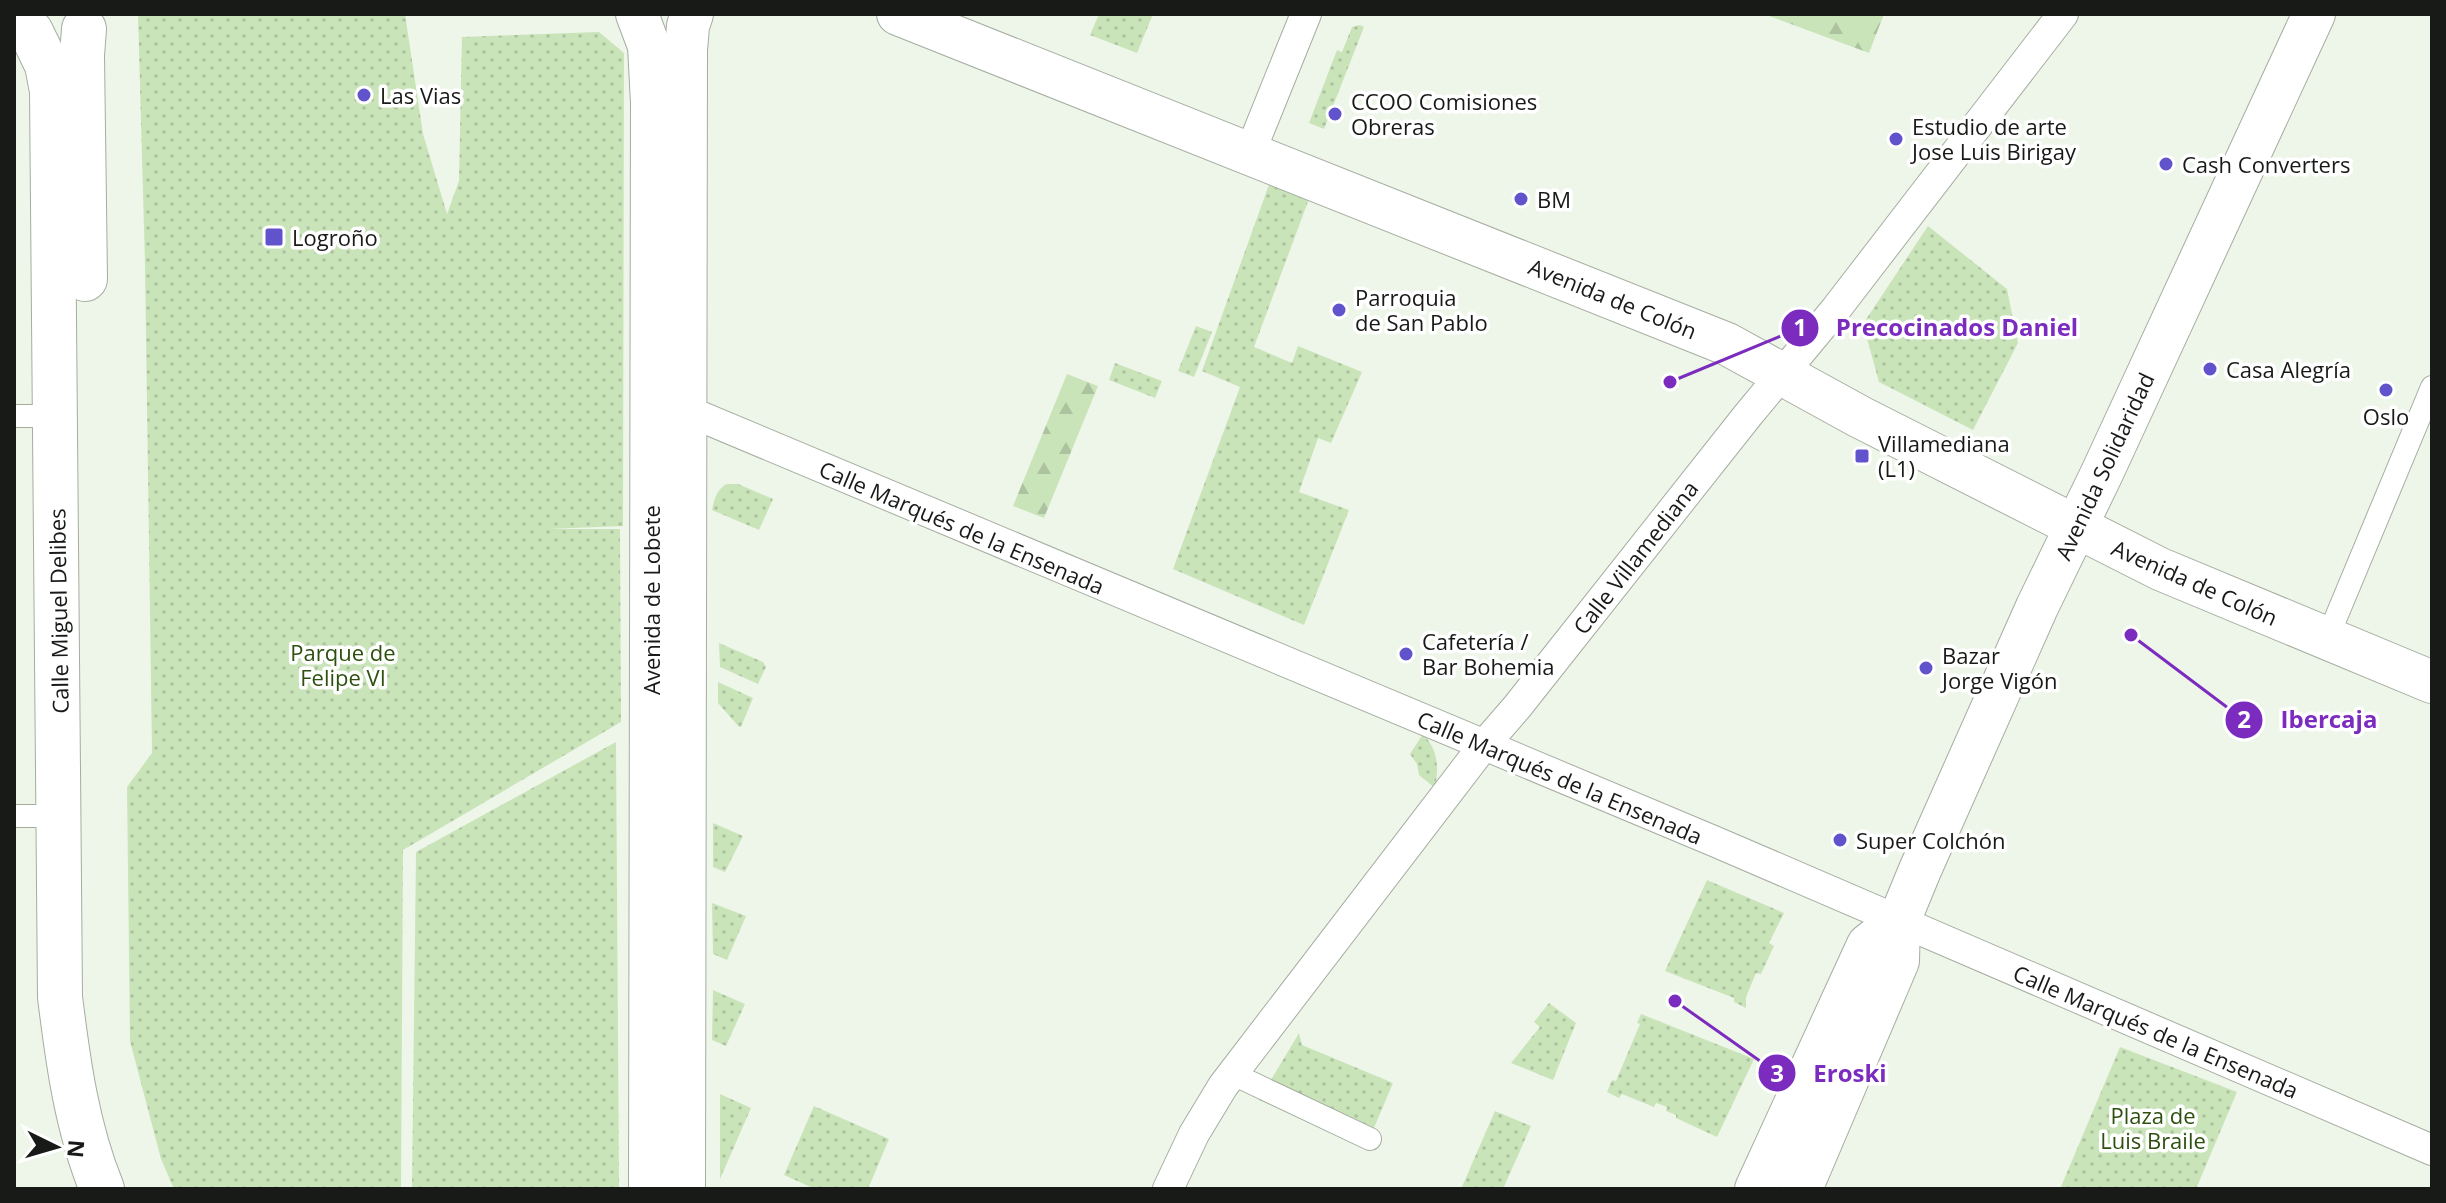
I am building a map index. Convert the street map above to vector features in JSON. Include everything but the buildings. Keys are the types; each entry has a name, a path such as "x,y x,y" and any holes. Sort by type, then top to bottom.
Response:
{"main road":[{"name":"Avenida de Lobete","path":"637,14 649,46 652,103 650,1189"},
{"name":"Avenida de Lobete","path":"684,1189 686,50 692,14"},
{"name":"Avenida Solidaridad","path":"1801,1189 1898,961 1899,921 2037,607 2314,14"},
{"name":"Avenida de Colón","path":"902,15 1727,344 1781,375 2160,569 2432,682"},
{"path":"22,26 58,36 96,19"},
{"name":"Calle Miguel Delibes","path":"96,19 82,55 89,986 99,1061 120,1150 134,1189"},
{"name":"Calle Miguel Delibes","path":"22,26 47,65 52,91 35,416 60,997 70,1071 91,1160 102,1189"},
{"name":"Avenida Solidaridad","path":"1756,1189 1868,945 1899,921"}],"street":[{"path":"1249,155 1306,14"},
{"name":"Calle Villamediana","path":"1168,1189 1194,1134 1233,1074 1484,745 1836,309 2063,14"},
{"path":"2327,639 2432,387"},
{"name":"Calle Marqués de la Ensenada","path":"685,410 1484,745 2432,1150"},
{"path":"14,816 37,816"},
{"path":"1233,1074 1370,1139"}],"green space":[{"name":"Parque de Felipe VI","path":"138,14 405,14 423,134 447,214 459,181 462,37 599,32 624,53 623,526 548,529 620,529 621,722 403,850 401,1189 174,1189 161,1159 130,1041 127,787 152,753"},
{"path":"1099,14 1153,14 1137,53 1090,35"},
{"path":"1764,14 1884,14 1869,53"},
{"path":"1352,27 1364,27 1324,129 1309,123 1337,50 1342,52"},
{"path":"1276,165 1316,180 1254,347 1292,363 1298,346 1362,372 1331,443 1318,438 1299,492 1349,510 1304,625 1173,569 1240,387 1202,371"},
{"path":"1928,226 2007,289 2018,343 1973,430 1879,382 1863,324"},
{"path":"1196,326 1212,332 1194,377 1178,371"},
{"path":"1115,363 1162,381 1155,398 1109,380"},
{"path":"1067,374 1098,386 1044,518 1013,506"},
{"path":"727,484 738,484 773,499 759,530 712,510 716,495"},
{"path":"719,643 763,662 766,667 758,684 720,667"},
{"path":"718,682 753,698 741,727 718,703"},
{"path":"1423,734 1432,746 1436,759 1435,788 1419,775 1417,764 1410,754"},
{"path":"616,742 619,1189 412,1189 416,852"},
{"path":"713,823 743,836 725,872 713,867"},
{"path":"1707,880 1784,913 1769,943 1774,946 1761,974 1756,973 1746,997 1746,1008 1734,1002 1734,998 1665,971"},
{"path":"712,903 746,916 727,960 713,954"},
{"path":"713,990 745,1004 726,1046 712,1040"},
{"path":"1549,1003 1576,1023 1553,1080 1511,1063 1540,1027 1534,1022"},
{"path":"1641,1014 1754,1059 1717,1137 1676,1118 1676,1115 1666,1111 1667,1107 1656,1103 1654,1107 1622,1094 1619,1098 1607,1092 1612,1080 1616,1081 1640,1024 1637,1023"},
{"path":"1299,1033 1302,1045 1393,1083 1365,1149 1259,1100"},
{"name":"Plaza de Luis Braile","path":"2120,1047 2237,1092 2196,1189 2060,1189"},
{"path":"720,1094 751,1108 720,1179"},
{"path":"814,1106 889,1139 868,1189 815,1189 784,1175"},
{"path":"1495,1111 1531,1126 1503,1189 1461,1189"}],"place":[{"name":"Las Vias","path":"364,95"},
{"name":"CCOO Comisiones Obreras","path":"1335,114"},
{"name":"Estudio de arte Jose Luis Birigay","path":"1896,139"},
{"name":"Cash Converters","path":"2166,164"},
{"name":"BM","path":"1521,199"},
{"name":"Logroño","path":"274,237"},
{"name":"Parroquia de San Pablo","path":"1339,310"},
{"name":"Casa Alegría","path":"2210,369"},
{"name":"Precocinados Daniel","path":"1670,382"},
{"name":"Oslo","path":"2386,390"},
{"name":"Villamediana (L1)","path":"1862,456"},
{"name":"Ibercaja","path":"2131,635"},
{"name":"Cafetería / Bar Bohemia","path":"1406,654"},
{"name":"Bazar Jorge Vigón","path":"1926,668"},
{"name":"Super Colchón","path":"1840,840"},
{"name":"Eroski","path":"1675,1001"}]}
